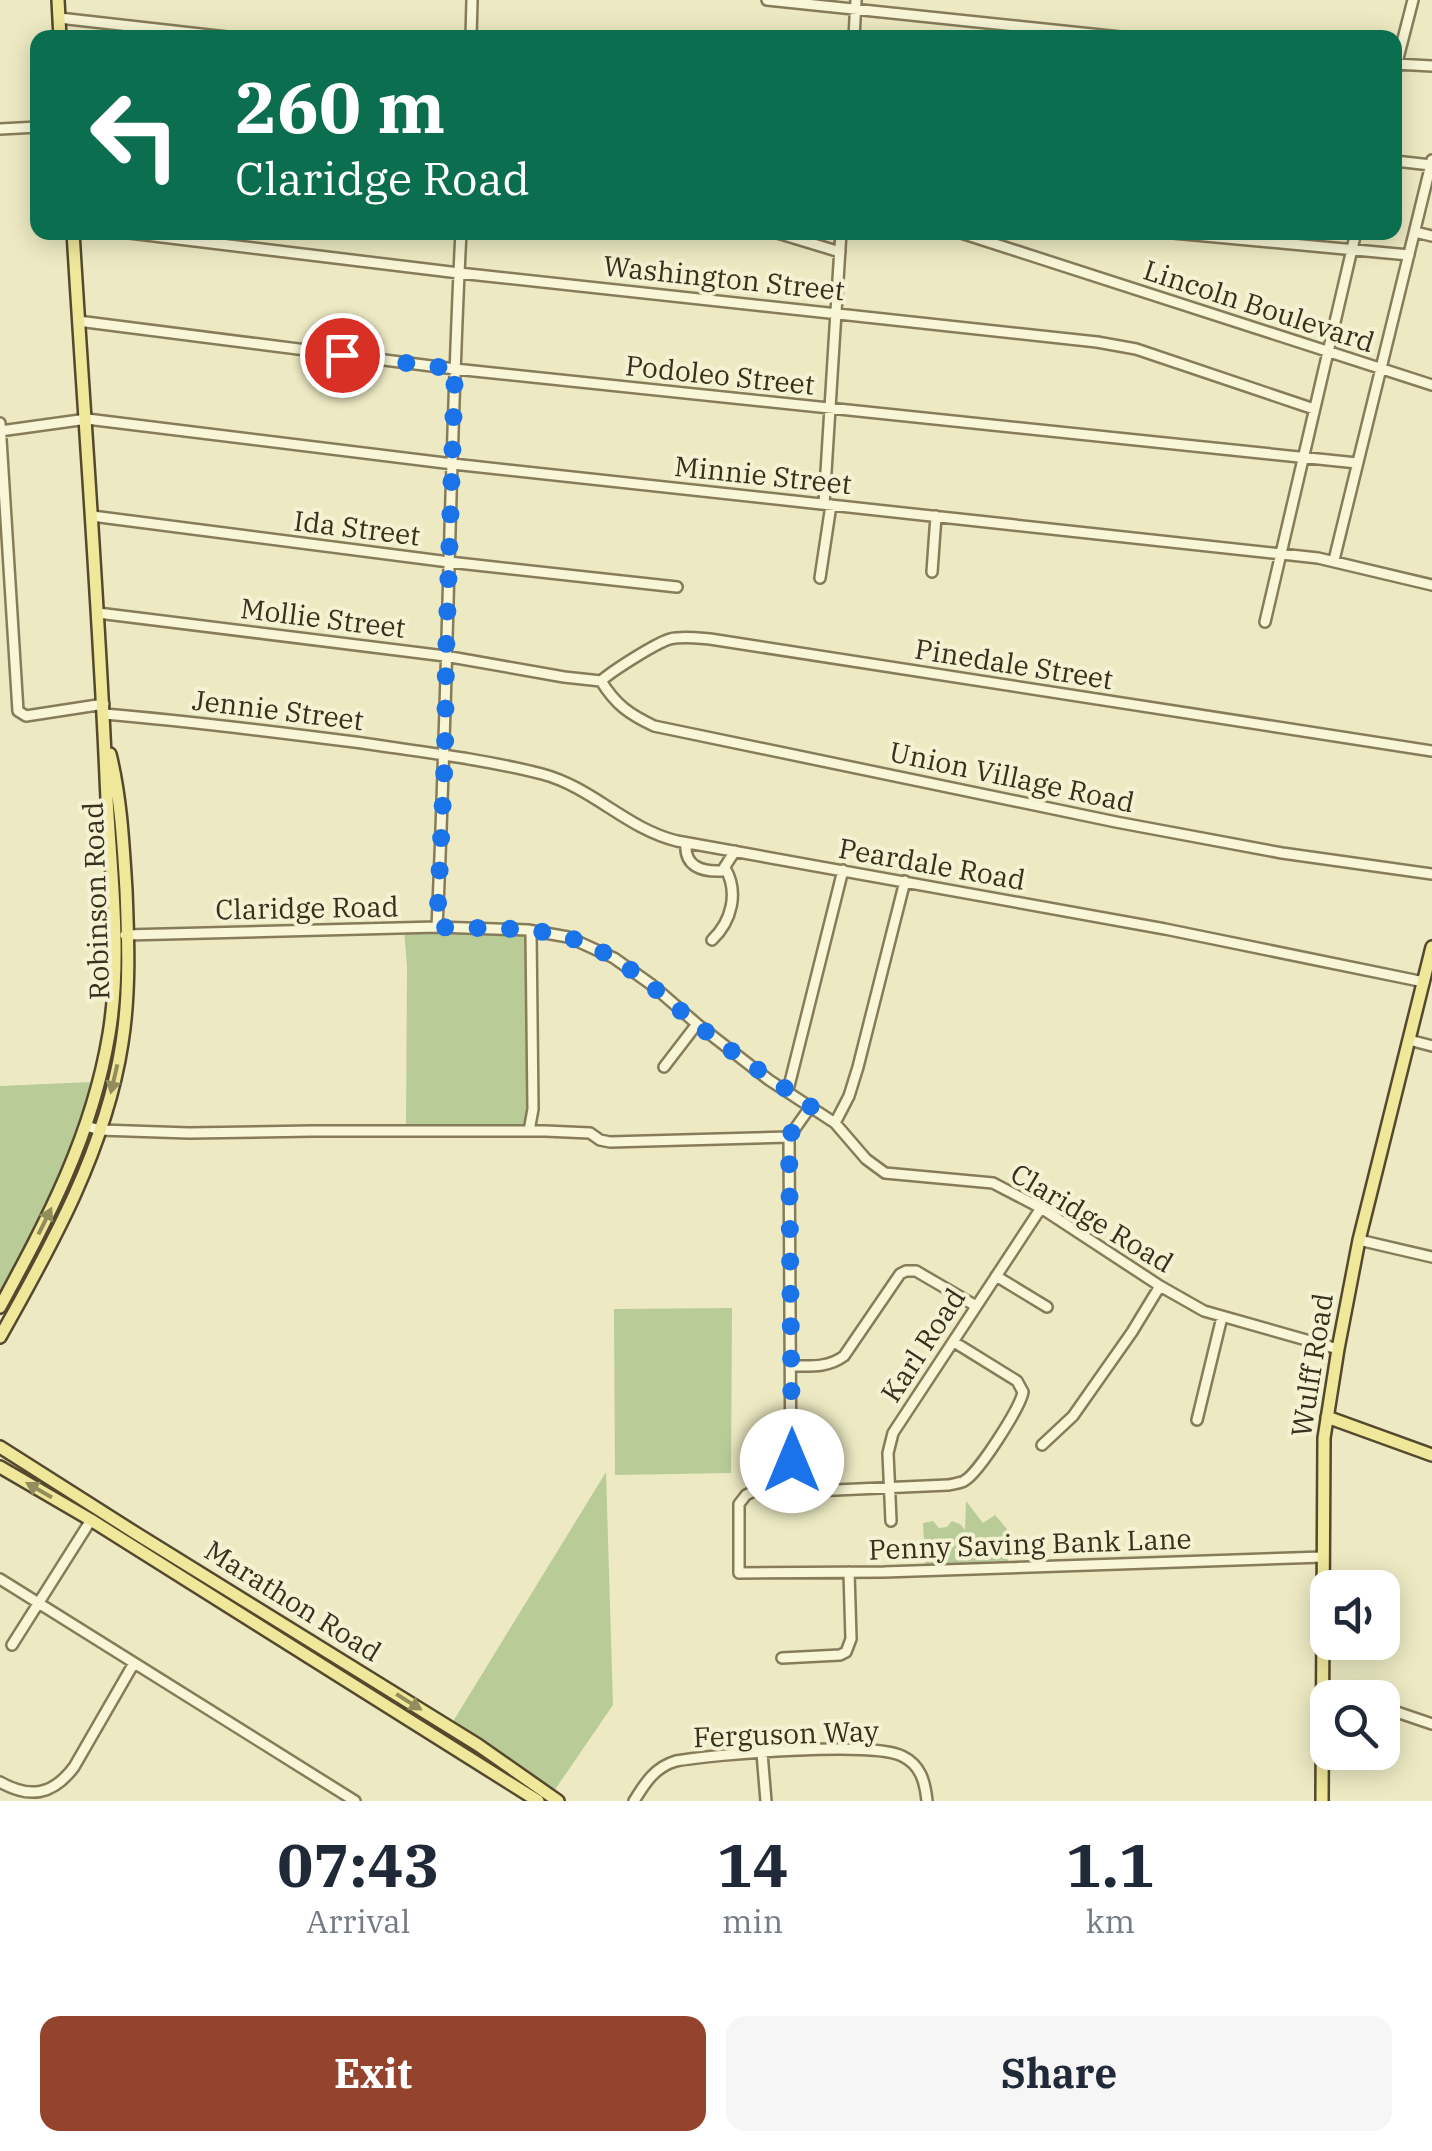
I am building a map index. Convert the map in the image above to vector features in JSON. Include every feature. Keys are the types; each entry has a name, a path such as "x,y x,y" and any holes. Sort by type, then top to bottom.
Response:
{"main road":[{"path":"58,0 60,30"},
{"name":"Robinson Road","path":"0,1337 72,1199 100,1130 121,1048 126,1002 120,806 106,738 73,240"},
{"name":"Robinson Road","path":"0,1307 75,1159 86,1126 110,1033 121,935"},
{"name":"Wulff Road","path":"1322,1680 1327,1417 1360,1240 1432,947"},
{"path":"1327,1417 1432,1455"},
{"name":"Marathon Road","path":"0,1446 478,1745 558,1801"},
{"name":"Marathon Road","path":"0,1468 91,1520 538,1801"},
{"name":"Wulff Road","path":"1322,1770 1322,1801"}],"street":[{"path":"471,30 472,0"},
{"path":"767,0 856,5 1064,30"},
{"path":"1402,40 1413,0"},
{"path":"854,30 856,5"},
{"path":"60,18 166,30"},
{"path":"1402,66 1432,66"},
{"path":"0,128 30,127"},
{"path":"1334,560 1431,162 1402,160"},
{"path":"1414,232 1432,236"},
{"name":"Washington Street","path":"189,240 1097,342 1136,349 1314,409"},
{"path":"437,927 461,240"},
{"path":"800,240 840,252"},
{"path":"820,578 828,505 841,240"},
{"name":"Lincoln Boulevard","path":"983,240 1432,385"},
{"path":"1246,240 1409,255"},
{"path":"1264,622 1354,240"},
{"name":"Podoleo Street","path":"78,321 455,369 1357,463"},
{"name":"Minnie Street","path":"0,432 87,420 1334,560 1432,585"},
{"path":"0,422 0,432"},
{"name":"Jennie Street","path":"0,432 18,711 22,716 104,709 445,755"},
{"name":"Ida Street","path":"92,516 449,562 677,586"},
{"path":"932,572 936,516"},
{"name":"Mollie Street","path":"98,613 446,656 601,681"},
{"name":"Pinedale Street","path":"601,681 668,639 710,639 1432,752"},
{"name":"Union Village Road","path":"601,681 628,714 654,726 1116,822 1282,853 1432,874"},
{"name":"Peardale Road","path":"445,755 565,781 652,834 686,843 1164,929 1424,982"},
{"path":"686,843 685,854 692,866 718,872 735,852"},
{"path":"712,940 732,907 732,885 725,868"},
{"path":"788,1090 843,870"},
{"path":"835,1123 858,1068 905,881"},
{"name":"Claridge Road","path":"121,935 437,927 532,930 568,938 614,958 652,985 769,1080 835,1123 866,1158 885,1172 994,1183 1041,1208 1204,1311 1338,1349"},
{"path":"529,1132 533,1109 532,930"},
{"path":"664,1067 697,1024"},
{"path":"1410,1040 1432,1046"},
{"path":"811,1106 789,1136 792,1492 890,1489 964,1481 981,1464 1023,1398 1022,1386 1016,1381 954,1342"},
{"path":"533,1109 545,1131"},
{"path":"86,1126 100,1130 189,1133 545,1131 590,1133 610,1142 789,1136"},
{"name":"Karl Road","path":"892,1522 888,1454 893,1433 1041,1208"},
{"path":"1360,1240 1432,1257"},
{"path":"792,1366 822,1366 844,1356 900,1274 906,1271 921,1273 976,1306"},
{"path":"996,1276 1047,1307"},
{"path":"1042,1445 1082,1404 1160,1286"},
{"path":"1197,1420 1222,1317"},
{"name":"Penny Saving Bank Lane","path":"792,1492 754,1492 739,1504 739,1573 1323,1557"},
{"path":"12,1645 91,1520"},
{"path":"782,1658 846,1652 851,1639 849,1572"},
{"path":"0,1579 355,1801"},
{"path":"0,1782 26,1793 46,1790 63,1780 134,1662"},
{"path":"1400,1713 1432,1724"},
{"name":"Ferguson Way","path":"634,1801 646,1782 667,1764 688,1759 864,1749 899,1754 914,1763 925,1782 927,1801"},
{"path":"762,1753 766,1801"},
{"path":"512,1801 520,1789"}],"green space":[{"path":"404,928 527,934 528,1125 406,1132"},
{"path":"92,1082 75,1146 0,1292 0,1086"},
{"path":"732,1308 731,1473 615,1475 614,1309"},
{"path":"606,1472 613,1705 552,1794 449,1728"},
{"path":"966,1501 983,1523 995,1515 1007,1529 1008,1561 925,1564 923,1523 933,1521 939,1528 952,1521 965,1530"}],"route":[{"path":"342,355 455,369 437,927 556,934 614,958 769,1080 811,1106 789,1136 792,1461"}]}
